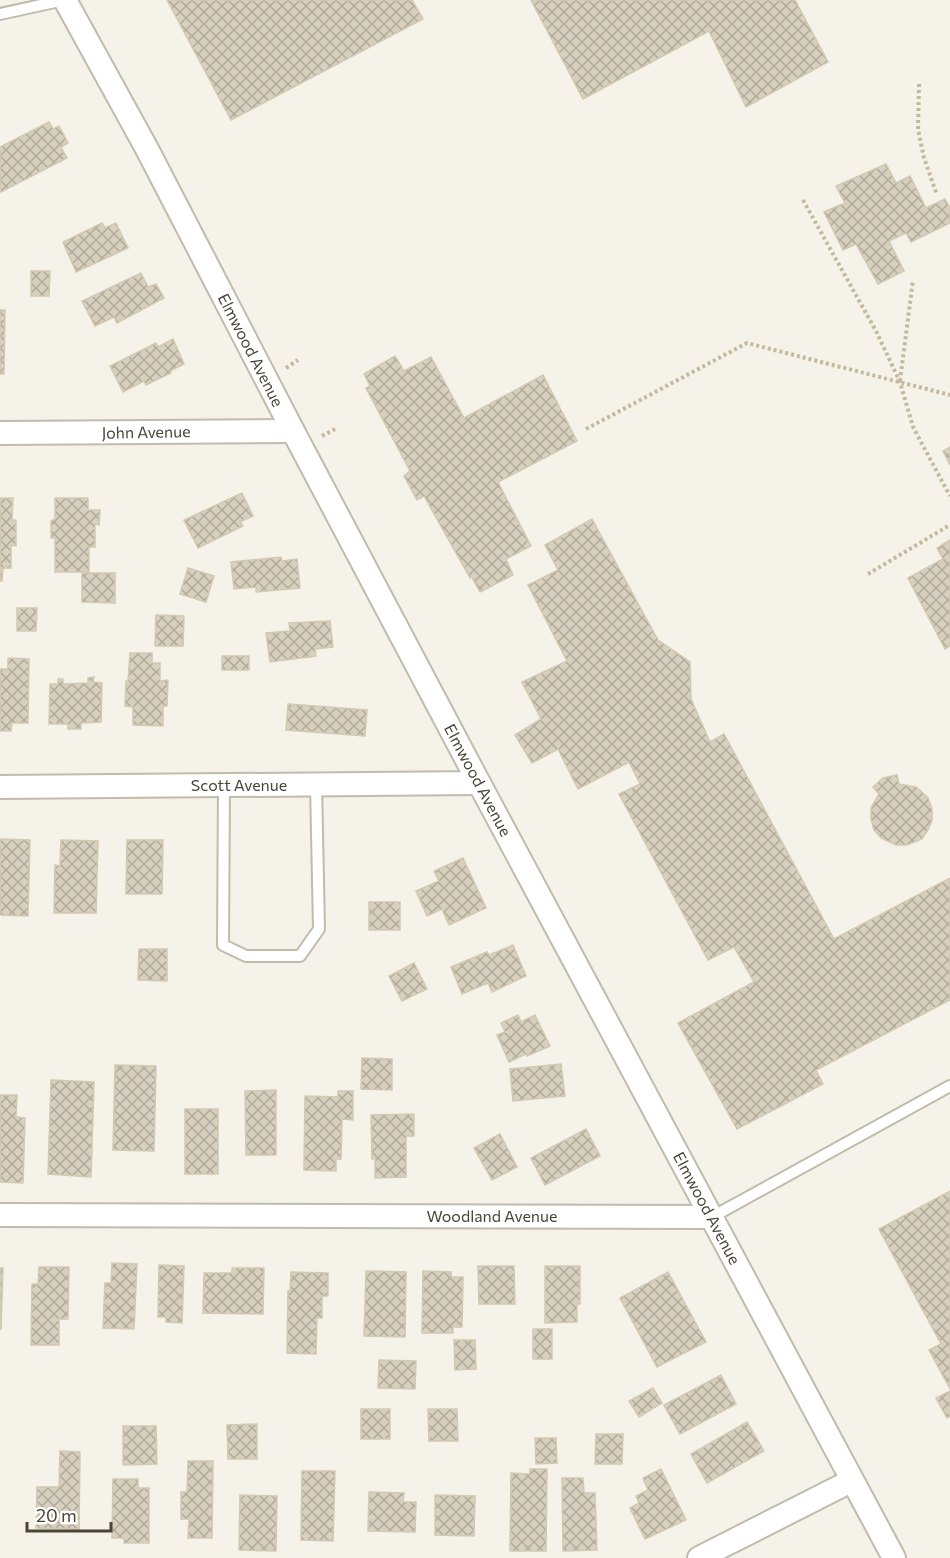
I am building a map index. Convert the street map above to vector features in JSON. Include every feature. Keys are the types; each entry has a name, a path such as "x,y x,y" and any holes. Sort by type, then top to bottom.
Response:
{"street":[{"name":"Elmwood Avenue","path":"65,0 147,148 292,431 894,1558"},
{"name":"John Avenue","path":"0,433 292,431"},
{"name":"Scott Avenue","path":"0,787 479,783"},
{"name":"Woodland Avenue","path":"0,1215 712,1217"},
{"path":"699,1558 851,1481"}],"lane":[{"path":"0,14 65,0"},
{"path":"224,785 223,945 246,956 300,956 319,929 316,784"},
{"name":"Woodland Avenue","path":"712,1217 950,1086"}],"path":[{"path":"920,84 918,129 924,158 938,195"},
{"path":"803,200 876,331 900,382 914,428 950,496"},
{"path":"900,382 913,280"},
{"path":"586,429 747,343 950,395"},
{"path":"868,574 950,525"}],"building":[{"path":"167,0 412,0 423,19 231,120"},
{"path":"531,0 795,0 828,62 746,107 709,31 583,99"},
{"path":"49,122 53,129 59,126 68,143 61,147 67,158 1,192 0,147"},
{"path":"886,164 896,183 910,176 926,208 945,199 950,208 950,223 911,242 906,233 889,241 904,271 878,284 856,244 843,250 824,212 845,203 836,186"},
{"path":"102,223 105,228 116,223 128,248 76,272 63,242"},
{"path":"31,271 50,271 49,296 31,296"},
{"path":"141,273 148,287 156,284 164,298 117,323 114,317 95,326 82,301"},
{"path":"0,310 5,310 4,374 0,374"},
{"path":"173,339 184,364 146,385 144,381 123,392 110,366 156,343 158,347"},
{"path":"395,356 404,371 431,357 464,418 543,375 577,441 498,482 531,546 506,559 513,575 480,592 424,496 417,500 404,476 410,471 366,388 370,386 364,374"},
{"path":"950,447 950,465 943,451"},
{"path":"242,493 253,516 240,522 243,526 198,548 184,520"},
{"path":"0,498 13,498 12,520 16,520 16,546 11,545 11,568 3,568 2,581 0,581"},
{"path":"55,498 88,498 88,510 100,510 99,525 95,524 95,547 89,547 89,572 55,572 55,538 51,538 51,521 55,519"},
{"path":"592,519 658,640 690,662 691,699 710,742 724,734 834,939 950,878 950,1000 816,1070 823,1084 737,1129 678,1023 754,982 734,947 708,960 619,794 640,784 629,762 578,789 558,749 532,763 515,735 541,719 522,682 567,661 528,585 558,570 545,545"},
{"path":"950,540 950,646 945,649 908,578 943,559 937,548"},
{"path":"281,557 282,561 297,559 300,588 256,592 256,587 234,589 231,562"},
{"path":"188,568 214,576 206,602 180,594"},
{"path":"82,573 115,573 115,603 82,602"},
{"path":"17,608 37,608 36,631 17,631"},
{"path":"156,615 184,616 183,646 155,646"},
{"path":"330,621 333,647 315,649 316,656 270,662 266,633 290,631 289,623"},
{"path":"130,653 152,653 152,663 160,663 160,681 168,680 167,706 163,706 163,726 133,725 133,707 125,706"},
{"path":"222,656 249,656 249,670 222,670"},
{"path":"8,658 29,659 28,723 12,723 11,731 0,731 0,669 8,669"},
{"path":"94,677 93,682 102,683 101,722 81,723 81,729 68,729 68,724 49,724 50,684 58,684 58,679 63,679 63,684 88,683 88,678"},
{"path":"288,704 367,710 365,736 286,730"},
{"path":"897,775 899,784 916,787 924,794 932,809 932,820 922,839 907,845 896,845 881,838 874,830 871,819 871,808 879,794 873,787 883,778"},
{"path":"0,839 30,840 28,916 0,915"},
{"path":"61,840 98,841 96,913 54,913 55,865 60,866"},
{"path":"127,840 163,840 162,894 126,894"},
{"path":"463,858 486,908 449,925 442,909 427,916 416,891 439,881 434,871"},
{"path":"369,902 400,902 400,930 369,930"},
{"path":"513,945 526,976 492,992 488,983 462,994 451,967 487,952 489,955"},
{"path":"139,949 167,949 167,981 138,980"},
{"path":"414,963 427,989 402,1001 389,976"},
{"path":"518,1015 521,1022 535,1015 550,1046 509,1062 497,1035 505,1032 501,1023"},
{"path":"362,1058 392,1059 392,1090 361,1089"},
{"path":"561,1064 565,1096 513,1101 510,1069"},
{"path":"115,1065 156,1066 154,1151 113,1150"},
{"path":"51,1080 94,1082 91,1177 48,1174"},
{"path":"276,1090 276,1155 246,1155 245,1091"},
{"path":"338,1091 353,1091 353,1120 342,1119 341,1159 336,1159 336,1171 304,1170 305,1096 338,1097"},
{"path":"0,1095 17,1095 16,1117 25,1118 23,1183 0,1182"},
{"path":"185,1109 218,1109 218,1174 185,1174"},
{"path":"414,1114 414,1136 406,1136 406,1177 375,1178 371,1115"},
{"path":"586,1129 600,1156 545,1185 531,1158"},
{"path":"500,1134 517,1167 492,1180 474,1148"},
{"path":"950,1191 950,1389 929,1350 941,1344 879,1229"},
{"path":"112,1263 137,1264 134,1329 103,1328 105,1283 111,1283"},
{"path":"159,1265 184,1266 182,1323 166,1322 166,1317 158,1317"},
{"path":"478,1266 514,1266 515,1304 479,1304"},
{"path":"545,1266 580,1266 580,1304 577,1304 577,1322 545,1323"},
{"path":"39,1267 69,1267 68,1319 59,1319 59,1345 31,1345 32,1284 38,1284"},
{"path":"0,1268 3,1268 1,1329 0,1329"},
{"path":"232,1268 264,1268 263,1314 203,1313 204,1273 232,1273"},
{"path":"366,1271 406,1272 405,1337 364,1336"},
{"path":"423,1271 451,1272 451,1277 463,1277 462,1327 453,1327 453,1333 422,1333"},
{"path":"291,1272 328,1273 328,1296 322,1296 322,1318 317,1318 316,1354 287,1353 288,1291 290,1291"},
{"path":"668,1272 706,1342 657,1367 620,1298"},
{"path":"533,1329 552,1329 552,1359 533,1359"},
{"path":"454,1340 475,1340 476,1369 455,1370"},
{"path":"379,1360 416,1361 415,1389 378,1388"},
{"path":"721,1375 736,1404 680,1434 664,1405"},
{"path":"653,1388 662,1403 639,1417 629,1401"},
{"path":"950,1391 950,1416 947,1418 936,1398"},
{"path":"361,1409 390,1409 390,1439 361,1439"},
{"path":"428,1409 457,1409 458,1441 429,1441"},
{"path":"747,1422 764,1451 707,1483 691,1454"},
{"path":"257,1424 257,1459 228,1459 227,1425"},
{"path":"123,1426 156,1426 157,1464 123,1465"},
{"path":"596,1434 623,1434 622,1464 595,1464"},
{"path":"535,1438 556,1438 557,1463 536,1464"},
{"path":"60,1451 80,1452 79,1529 36,1528 37,1487 59,1487"},
{"path":"188,1461 213,1461 212,1538 188,1538 189,1519 181,1519 181,1492 187,1492"},
{"path":"530,1469 547,1469 546,1551 510,1551 511,1473 530,1474"},
{"path":"661,1469 686,1520 645,1539 630,1508 639,1503 636,1496 648,1490 643,1478"},
{"path":"302,1471 335,1471 333,1541 301,1540"},
{"path":"562,1478 583,1478 584,1493 595,1493 597,1550 563,1551"},
{"path":"113,1479 138,1479 138,1488 149,1488 149,1543 124,1543 124,1538 112,1538"},
{"path":"369,1492 404,1493 403,1502 416,1502 415,1532 368,1531"},
{"path":"240,1495 277,1496 276,1551 239,1550"},
{"path":"435,1495 475,1496 474,1536 435,1535"}]}
